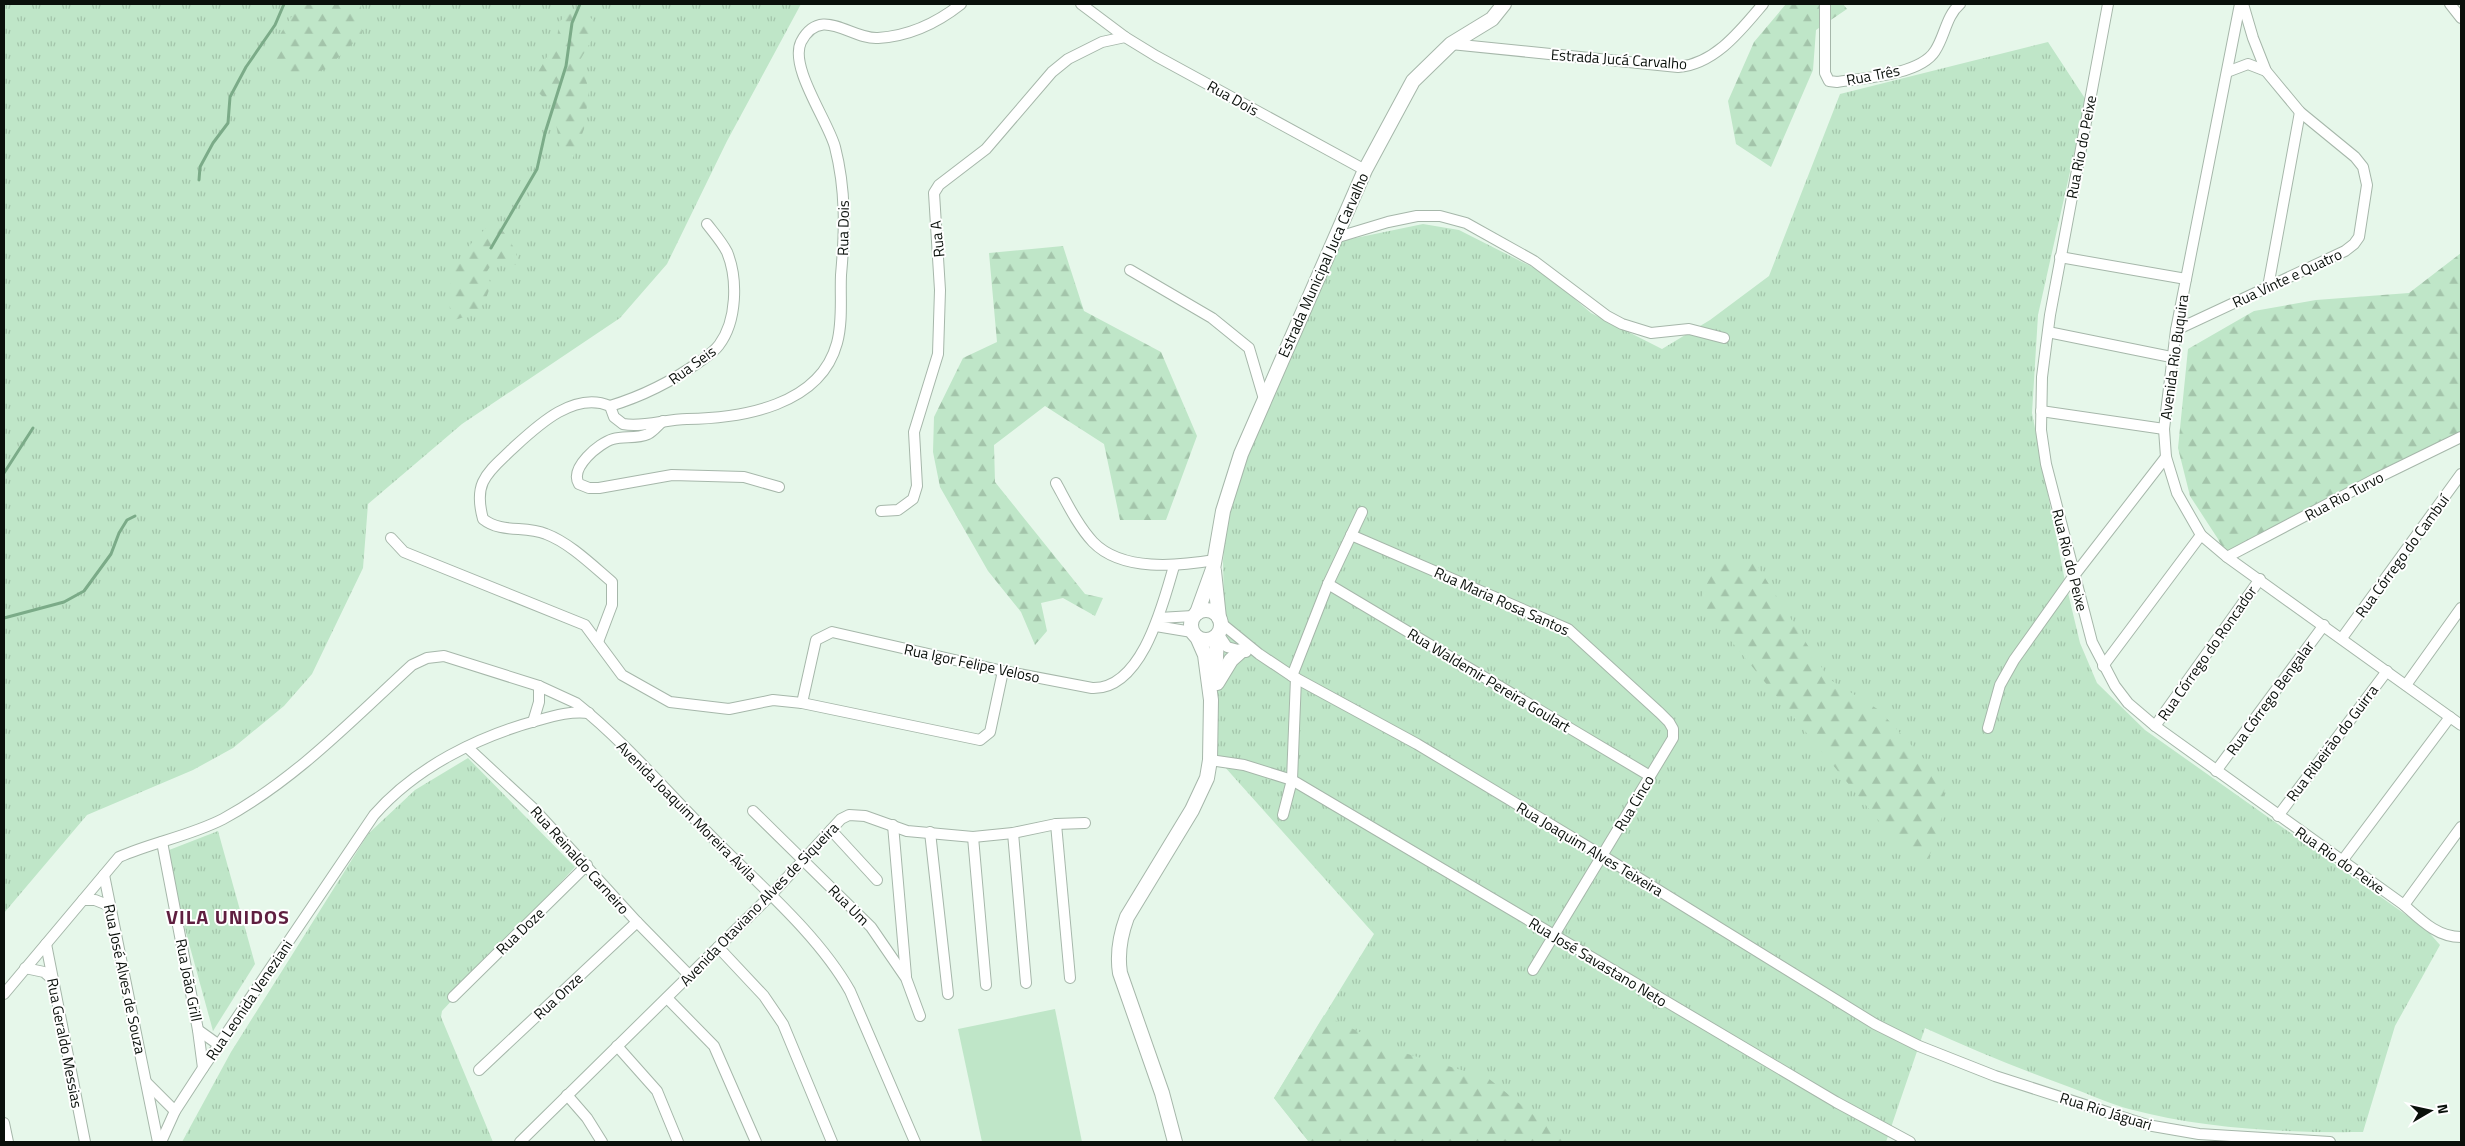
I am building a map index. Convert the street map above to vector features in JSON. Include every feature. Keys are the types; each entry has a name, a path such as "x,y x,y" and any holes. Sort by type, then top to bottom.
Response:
{"street":[{"name":"Rua Dois","path":"610,406 614,417 623,424 628,425 727,416 765,409 780,404 810,385 823,372 833,355 840,327 845,230 843,190 835,146 800,65 800,44 812,28 821,24 830,24 868,37 878,38 900,34 933,23 960,4"},
{"name":"Rua Dois","path":"1081,4 1126,37 1365,170"},
{"name":"Estrada Municipal Juca Carvalho","path":"1214,564 1223,511 1240,454 1365,170 1413,81 1451,44 1492,18 1504,4"},
{"name":"Estrada Jucá Carvalho","path":"1451,44 1628,62 1691,66 1711,56 1744,27 1763,4"},
{"name":"Rua Três","path":"1825,4 1824,73 1830,81 1837,82 1900,71 1921,64 1936,50 1954,10 1960,4"},
{"name":"Rua Rio do Peixe","path":"2108,4 2060,257 2042,377 2041,411 2041,430 2046,464 2073,577 2092,642 2103,666 2128,703 2155,726 2404,905 2438,932 2451,937 2461,937"},
{"name":"Rua Vinte e Quatro","path":"2176,330 2345,250 2354,244 2359,237 2367,186 2363,167 2355,157 2300,112 2266,70 2242,4"},
{"name":"Avenida Rio Buquira","path":"2242,4 2176,330 2164,429 2166,457 2177,493 2200,535 2227,557 2461,725"},
{"path":"2450,4 2461,18"},
{"name":"Rua A","path":"881,511 898,510 913,499 916,486 914,432 938,354 939,342 940,290 934,193 938,185 986,149 1052,72 1068,59 1102,42 1126,37"},
{"path":"2227,72 2248,64 2266,70"},
{"path":"2268,287 2300,112"},
{"path":"1335,238 1395,220 1417,216 1440,216 1466,223 1534,261 1552,272 1607,316 1622,324 1651,333 1689,329 1724,338"},
{"name":"Rua Seis","path":"610,406 658,388 713,352 720,344 731,318 733,279 726,252 707,224"},
{"path":"2060,257 2186,279"},
{"path":"1130,270 1212,318 1248,348 1264,399"},
{"path":"2048,332 2172,357"},
{"path":"598,642 612,604 612,582 592,565 548,534 528,528 505,529 492,526 483,519 481,488 494,466 554,414 572,406 589,403 603,403 610,406"},
{"path":"2041,411 2164,429"},
{"path":"663,421 647,434 614,439 594,451 583,460 579,468 576,475 579,484 589,488 599,488 672,474 744,477 779,487"},
{"name":"Rua Rio Turvo","path":"2227,557 2375,479 2461,437"},
{"path":"1988,728 2005,676 2073,577 2166,457"},
{"name":"Rua Córrego do Cambuí","path":"2342,638 2461,474"},
{"path":"1056,483 1087,534 1105,551 1139,563 1174,566 1214,564"},
{"path":"1283,815 1292,780 1294,677 1328,584 1362,512"},
{"name":"Rua Maria Rosa Santos","path":"1351,534 1568,629 1669,722 1673,729 1673,738"},
{"path":"2103,666 2200,535"},
{"path":"391,538 404,552 584,624 622,675 670,702 728,709 773,700 802,703 980,740 990,732 1003,671"},
{"path":"1213,694 1205,655 1190,624 1214,564"},
{"path":"1175,1142 1162,1093 1120,973 1119,948 1123,929 1134,904 1202,793 1210,760 1219,628 1214,564"},
{"name":"Rua Igor Felipe Veloso","path":"802,703 816,640 832,632 1003,671 1092,688 1106,688 1128,671 1158,622 1174,566"},
{"name":"Rua Córrego do Roncador","path":"2155,726 2260,579"},
{"name":"Rua Waldemir Pereira Goulart","path":"1328,584 1650,776"},
{"path":"2406,685 2461,608"},
{"path":"1158,622 1212,611 1227,646 1259,654"},
{"path":"1158,622 1208,641 1219,628"},
{"name":"Rua Córrego Bengalar","path":"2216,771 2324,625"},
{"name":"Rua Joaquim Alves Teixeira","path":"1219,628 1294,677 1417,744 1867,1019 1920,1046"},
{"path":"1213,694 1231,660 1241,651"},
{"name":"Avenida Joaquim Moreira Ávila","path":"4,994 119,857 139,848 195,832 224,818 277,784 306,761 412,665 427,658 444,656 538,686 576,703 590,714 829,957 850,991 914,1142"},
{"name":"Rua Ribeirão do Guirra","path":"2278,816 2387,671"},
{"path":"533,722 539,702 538,686"},
{"name":"Rua Leonida Veneziani","path":"160,1142 175,1112 203,1068 374,815 399,790 423,773 483,739 533,722 577,712 590,714"},
{"path":"2342,860 2450,716"},
{"name":"Rua Cinco","path":"1533,970 1673,738"},
{"name":"Rua Reinaldo Carneiro","path":"467,747 535,810 636,922 690,976"},
{"name":"Rua José Savastano Neto","path":"1210,760 1244,765 1292,780 1836,1102 1908,1142"},
{"name":"Rua Um","path":"753,811 871,927 906,978 920,1016"},
{"name":"Avenida Otaviano Alves de Siqueira","path":"520,1142 770,896 841,819 849,815 865,816 907,831 973,837 1013,833 1056,824 1085,823"},
{"path":"1056,824 1070,978"},
{"path":"893,825 906,978"},
{"path":"2404,905 2461,827"},
{"path":"831,830 877,880"},
{"path":"930,832 948,994"},
{"path":"1013,833 1026,983"},
{"path":"973,837 986,985"},
{"name":"Rua João Grill","path":"162,842 198,1030 203,1068"},
{"name":"Rua Doze","path":"453,997 587,866"},
{"name":"Rua José Alves de Souza","path":"104,875 160,1142"},
{"path":"83,900 95,900 110,906"},
{"name":"Rua Onze","path":"479,1070 636,922"},
{"name":"Rua Geraldo Messias","path":"46,944 84,1142"},
{"path":"718,947 764,996 783,1024 832,1142"},
{"path":"26,968 44,972 52,979"},
{"path":"667,998 714,1046 756,1142"},
{"name":"Rua João Grill","path":"198,1030 219,1044"},
{"path":"617,1046 656,1091 678,1142"},
{"name":"Rua Rio Jáguari","path":"1920,1046 1994,1076 2164,1130 2330,1142"},
{"path":"146,1082 175,1112"},
{"path":"567,1095 587,1118 602,1142"},
{"path":"4,1123 8,1142"}],"green space":[{"path":"4,4 801,4 727,141 667,264 620,318 462,424 368,504 363,568 312,674 284,706 233,748 193,770 87,815 4,913"},
{"path":"300,4 361,4 362,35 326,69 292,80 274,68 271,56 277,39"},
{"path":"1786,4 1843,4 1847,9 1816,30 1813,70 1771,167 1736,144 1728,101 1754,42"},
{"path":"569,13 585,13 600,26 580,60 589,90 584,129 572,160 562,157 553,107 538,92 535,77 557,40 559,22"},
{"path":"2048,42 2086,100 2038,315 2032,413 2064,576 2080,643 2097,683 2145,730 2426,929 2440,945 2395,1026 2363,1132 2304,1132 2245,1128 2158,1116 2108,1102 2016,1067 1925,1028 1886,1142 1309,1142 1274,1098 1374,934 1215,756 1215,683 1224,608 1223,561 1227,511 1245,456 1341,241 1423,224 1459,230 1546,274 1591,313 1662,349 1710,320 1769,276 1840,94"},
{"path":"492,222 502,230 510,241 519,265 493,262 486,273 491,284 482,306 468,316 451,321 450,289 456,265 470,245"},
{"path":"1063,246 1084,311 1161,352 1197,436 1166,520 1120,520 1104,444 1045,406 994,445 995,482 1085,594 1103,598 1095,616 1063,598 1041,603 1047,631 1035,645 1021,612 988,571 940,487 933,452 934,417 963,358 997,342 989,253"},
{"path":"2461,253 2461,437 2227,557 2218,539 2190,496 2178,448 2188,349 2254,311 2316,300 2409,293"},
{"path":"1753,559 1829,679 1879,710 1945,782 1941,827 1926,864 1883,826 1699,602 1715,564"},
{"path":"468,758 575,867 442,1011 441,1017 493,1142 182,1142 231,1052 368,834 415,790"},
{"path":"218,831 255,964 213,1031 164,852"},
{"path":"1055,1009 1082,1142 982,1142 958,1029"},
{"path":"1324,1015 1401,1052 1488,1078 1567,1142 1309,1142 1274,1098"}],"waterway":[{"path":"199,180 200,167 213,143 228,123 230,97 246,67 275,25 284,4"},
{"path":"491,248 537,169 545,133 566,66 572,23 580,4"},
{"path":"4,473 33,428"},
{"path":"4,618 64,602 84,591 111,554 119,533 127,520 135,516"}],"district":[{"name":"VILA UNIDOS","path":"228,916"}]}
